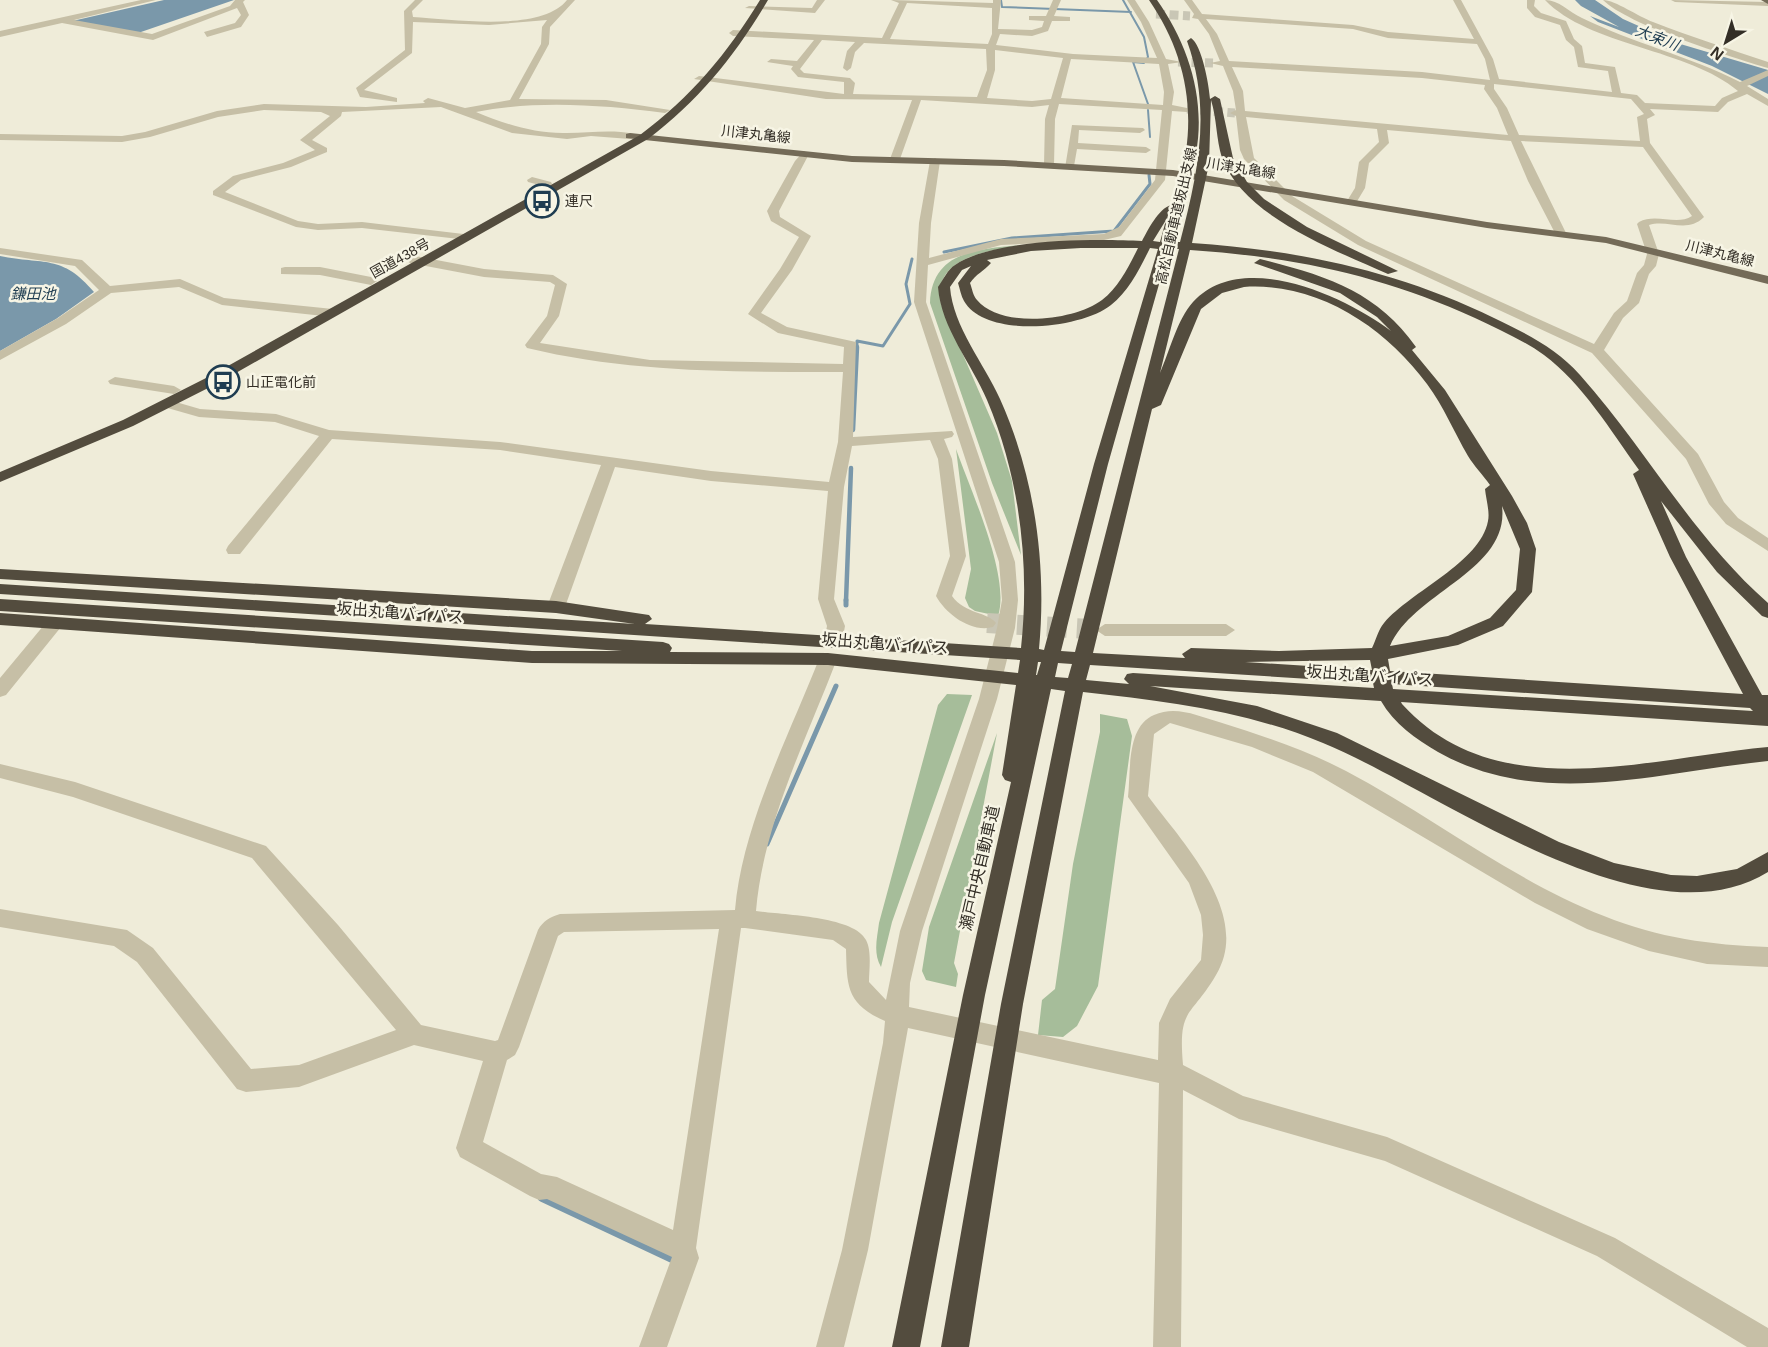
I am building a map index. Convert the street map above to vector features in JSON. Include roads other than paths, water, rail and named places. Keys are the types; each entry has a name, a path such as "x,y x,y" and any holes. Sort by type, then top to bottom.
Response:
{"highway":[{"name":"高松自動車道坂出支線","path":"1119,405 1180,197 1195,118 1191,80 1177,37 1153,0"},
{"path":"1165,0 1179,19"},
{"name":"国道438号","path":"0,465 171,397 315,311 371,281 468,237 644,137 692,99 757,4"},
{"name":"高松自動車道坂出支線","path":"1143,417 1202,177 1209,120 1201,64 1184,29"},
{"path":"1201,64 1217,104 1227,156 1235,174 1258,197 1314,234 1478,309 1549,352 1568,369 1627,442 1717,563 1768,612"},
{"name":"国道438号","path":"0,477 69,450 333,313 454,235 630,136 705,80"},
{"path":"0,619 532,657 830,651 1333,656 1408,652 1450,644 1468,638 1497,623 1517,600 1528,573 1529,558 1525,537 1394,324 1361,300 1301,274 1233,257 1123,249 1027,254 997,259 978,266 967,277 964,290 971,303 999,317 1025,323 1064,322 1090,314 1108,302 1141,258 1152,238 1165,213 1180,197"},
{"path":"1030,701 1032,630 1030,541 1017,468 992,394 954,320 944,295 946,281 963,264 982,256 1008,250 1103,244 1201,247 1296,258 1335,265 1404,285 1507,330 1549,352"},
{"path":"955,1347 1012,1004 1071,704 1143,417 1158,399 1195,307 1214,291 1233,285 1273,283 1323,296 1383,332 1424,371"},
{"name":"瀬戸中央自動車道","path":"906,1347 974,995 999,879 1030,701 1056,633 1119,405"},
{"path":"1627,442 1678,557 1748,682 1768,727"},
{"path":"1471,446 1496,497 1498,519 1496,529 1474,557 1391,625 1378,648 1376,662 1384,690 1405,719 1435,742 1474,762 1497,770 1544,778 1597,777 1701,760 1768,754"},
{"path":"0,574 556,607 830,651 1158,693 1257,713 1306,729 1355,749 1551,848 1612,871 1680,885 1721,883 1742,877 1768,861"},
{"name":"坂出丸亀バイパス","path":"0,589 1768,719"},
{"name":"坂出丸亀バイパス","path":"6,605 1768,702"}],"main road":[{"name":"川津丸亀線","path":"630,136 852,159 1159,171 1279,188 1487,225 1606,240 1768,280"}],"street":[{"path":"110,8 136,0"},
{"path":"0,32 152,0"},
{"path":"61,19 153,37 233,8 240,0"},
{"path":"207,34 238,26 245,15 240,0"},
{"path":"419,0 408,11 410,19 406,33 409,51 359,90 363,95 379,99 426,101 465,111 512,130 534,133 630,136"},
{"path":"513,102 545,44 546,27 571,0"},
{"path":"757,4 814,11 821,0"},
{"path":"895,0 997,3 993,47 989,53 991,70 981,101"},
{"path":"995,30 1032,33 1045,29 1057,0"},
{"path":"922,262 1001,242 1117,234 1160,180 1159,171 1168,107 1167,76 1131,0"},
{"path":"1188,0 1214,34 1238,91 1238,113 1249,159 1279,188 1303,210 1362,243 1597,350 1693,457 1717,504 1732,521 1768,546"},
{"path":"1457,0 1480,42 1492,82 1489,89 1502,108 1560,233"},
{"path":"1531,0 1530,6 1535,13 1563,23 1570,40 1578,46 1581,65 1612,69 1617,94"},
{"path":"1549,0 1584,21 1742,85 1768,103"},
{"path":"1607,0 1622,12 1650,24 1768,65"},
{"path":"1675,0 1767,2"},
{"path":"884,43 903,1"},
{"path":"1032,18 1051,13 1067,19"},
{"path":"1139,13 1156,14"},
{"path":"410,19 501,22 530,20 556,14"},
{"path":"1190,16 1353,27 1388,35 1480,42"},
{"path":"739,33 860,42 993,47 1068,56 1178,62"},
{"path":"890,33 944,35"},
{"path":"787,49 793,37"},
{"path":"819,39 795,69 801,75 847,80 850,83 848,98"},
{"path":"847,68 851,51 860,42"},
{"path":"1049,165 1047,131 1068,56"},
{"path":"771,62 800,64"},
{"path":"1214,63 1422,75 1634,97 1650,115 1642,117 1645,144"},
{"path":"1644,106 1718,109 1725,100 1744,92 1736,87 1768,73"},
{"path":"705,80 848,98 1032,104 1055,102 1187,109"},
{"path":"895,159 917,99"},
{"path":"465,111 513,102 606,103 665,110"},
{"path":"0,138 122,139 146,135 217,114 280,106 366,110 439,105"},
{"path":"280,106 280,109 338,114 305,140 323,150 286,165 237,178 217,193 221,197 296,224 318,227 362,225 468,237"},
{"path":"1238,113 1514,138 1645,144 1650,147 1698,217 1690,222 1646,221 1643,224 1652,251 1650,267 1643,273 1633,303 1618,316 1597,350"},
{"path":"1352,201 1360,188 1364,162 1384,143 1382,126"},
{"path":"1069,166 1075,127 1116,131 1140,130"},
{"path":"1072,146 1146,150"},
{"path":"653,1347 686,1258 682,1248 738,920 756,844 830,651 836,626 826,599 836,487 844,442 851,345 783,330 754,314 786,270 804,236 775,219 773,211 790,183 792,171 804,154"},
{"path":"830,1347 855,1250 895,1043 899,983 912,931 988,699 1010,600 1007,562 962,432 949,382 923,314 919,290 927,203 935,161"},
{"path":"532,180 547,184"},
{"path":"0,251 78,263 87,268 102,287 108,290"},
{"path":"416,261 484,273 553,279 561,284 553,316 532,345 567,353 695,368 850,368"},
{"path":"285,271 320,271 371,281"},
{"path":"0,356 62,321 108,290 180,284 222,301 333,313"},
{"path":"115,381 171,397 199,413 276,418 328,434 500,446 711,477 836,487"},
{"path":"844,442 962,432"},
{"path":"234,550 328,434"},
{"path":"935,435 945,459 958,556 944,596 950,608 966,617 987,623"},
{"path":"556,607 609,462"},
{"path":"0,690 55,623"},
{"path":"1105,630 1226,630"},
{"path":"1167,1347 1172,1074 1169,1030 1172,1020 1208,969 1215,952 1214,923 1208,899 1196,874 1138,797 1145,732 1151,725 1166,717 1174,716 1297,756 1341,777 1499,875 1581,917 1623,934 1668,948 1706,955 1768,957"},
{"path":"0,771 75,790 259,852 330,932 414,1034"},
{"path":"0,918 119,938 145,955 246,1081 298,1076 414,1034 497,1053"},
{"path":"682,1248 548,1186 539,1187 469,1148 497,1053 507,1047 549,930 561,923 738,920 837,931 857,944 858,986 878,1007 897,1015 1172,1074 1194,1082 1219,1098 1239,1107 1387,1149 1431,1167 1553,1226 1606,1247 1768,1344"}],"water":[{"path":"164,0 234,0 138,33 68,22"},
{"name":"大束川","path":"1575,0 1595,0 1623,19 1677,43 1768,70 1768,94 1712,66 1598,22 1590,16 1619,27 1581,6"},
{"name":"鎌田池","path":"0,256 62,266 83,280 94,292 56,319 0,351"}],"waterway":[{"path":"1001,0 1002,7 1130,12"},
{"path":"1123,0 1130,12"},
{"path":"1130,12 1144,37 1148,57 1144,63 1133,62 1148,104"},
{"path":"1148,110 1150,137"},
{"path":"944,252 1012,238 1114,231 1150,184 1149,175"},
{"path":"857,347 857,341 883,346 910,304 906,284 912,259"},
{"path":"853,430 857,347"},
{"path":"846,601 851,468"},
{"path":"767,844 836,686"},
{"path":"542,1198 676,1261"}],"tunnel":[{"path":"1156,14 1190,16"},
{"path":"1178,62 1213,63"},
{"path":"1187,109 1235,113"},
{"path":"987,623 1105,630"}],"place":[{"name":"連尺","path":"542,201"},
{"name":"山正電化前","path":"223,382"}]}
